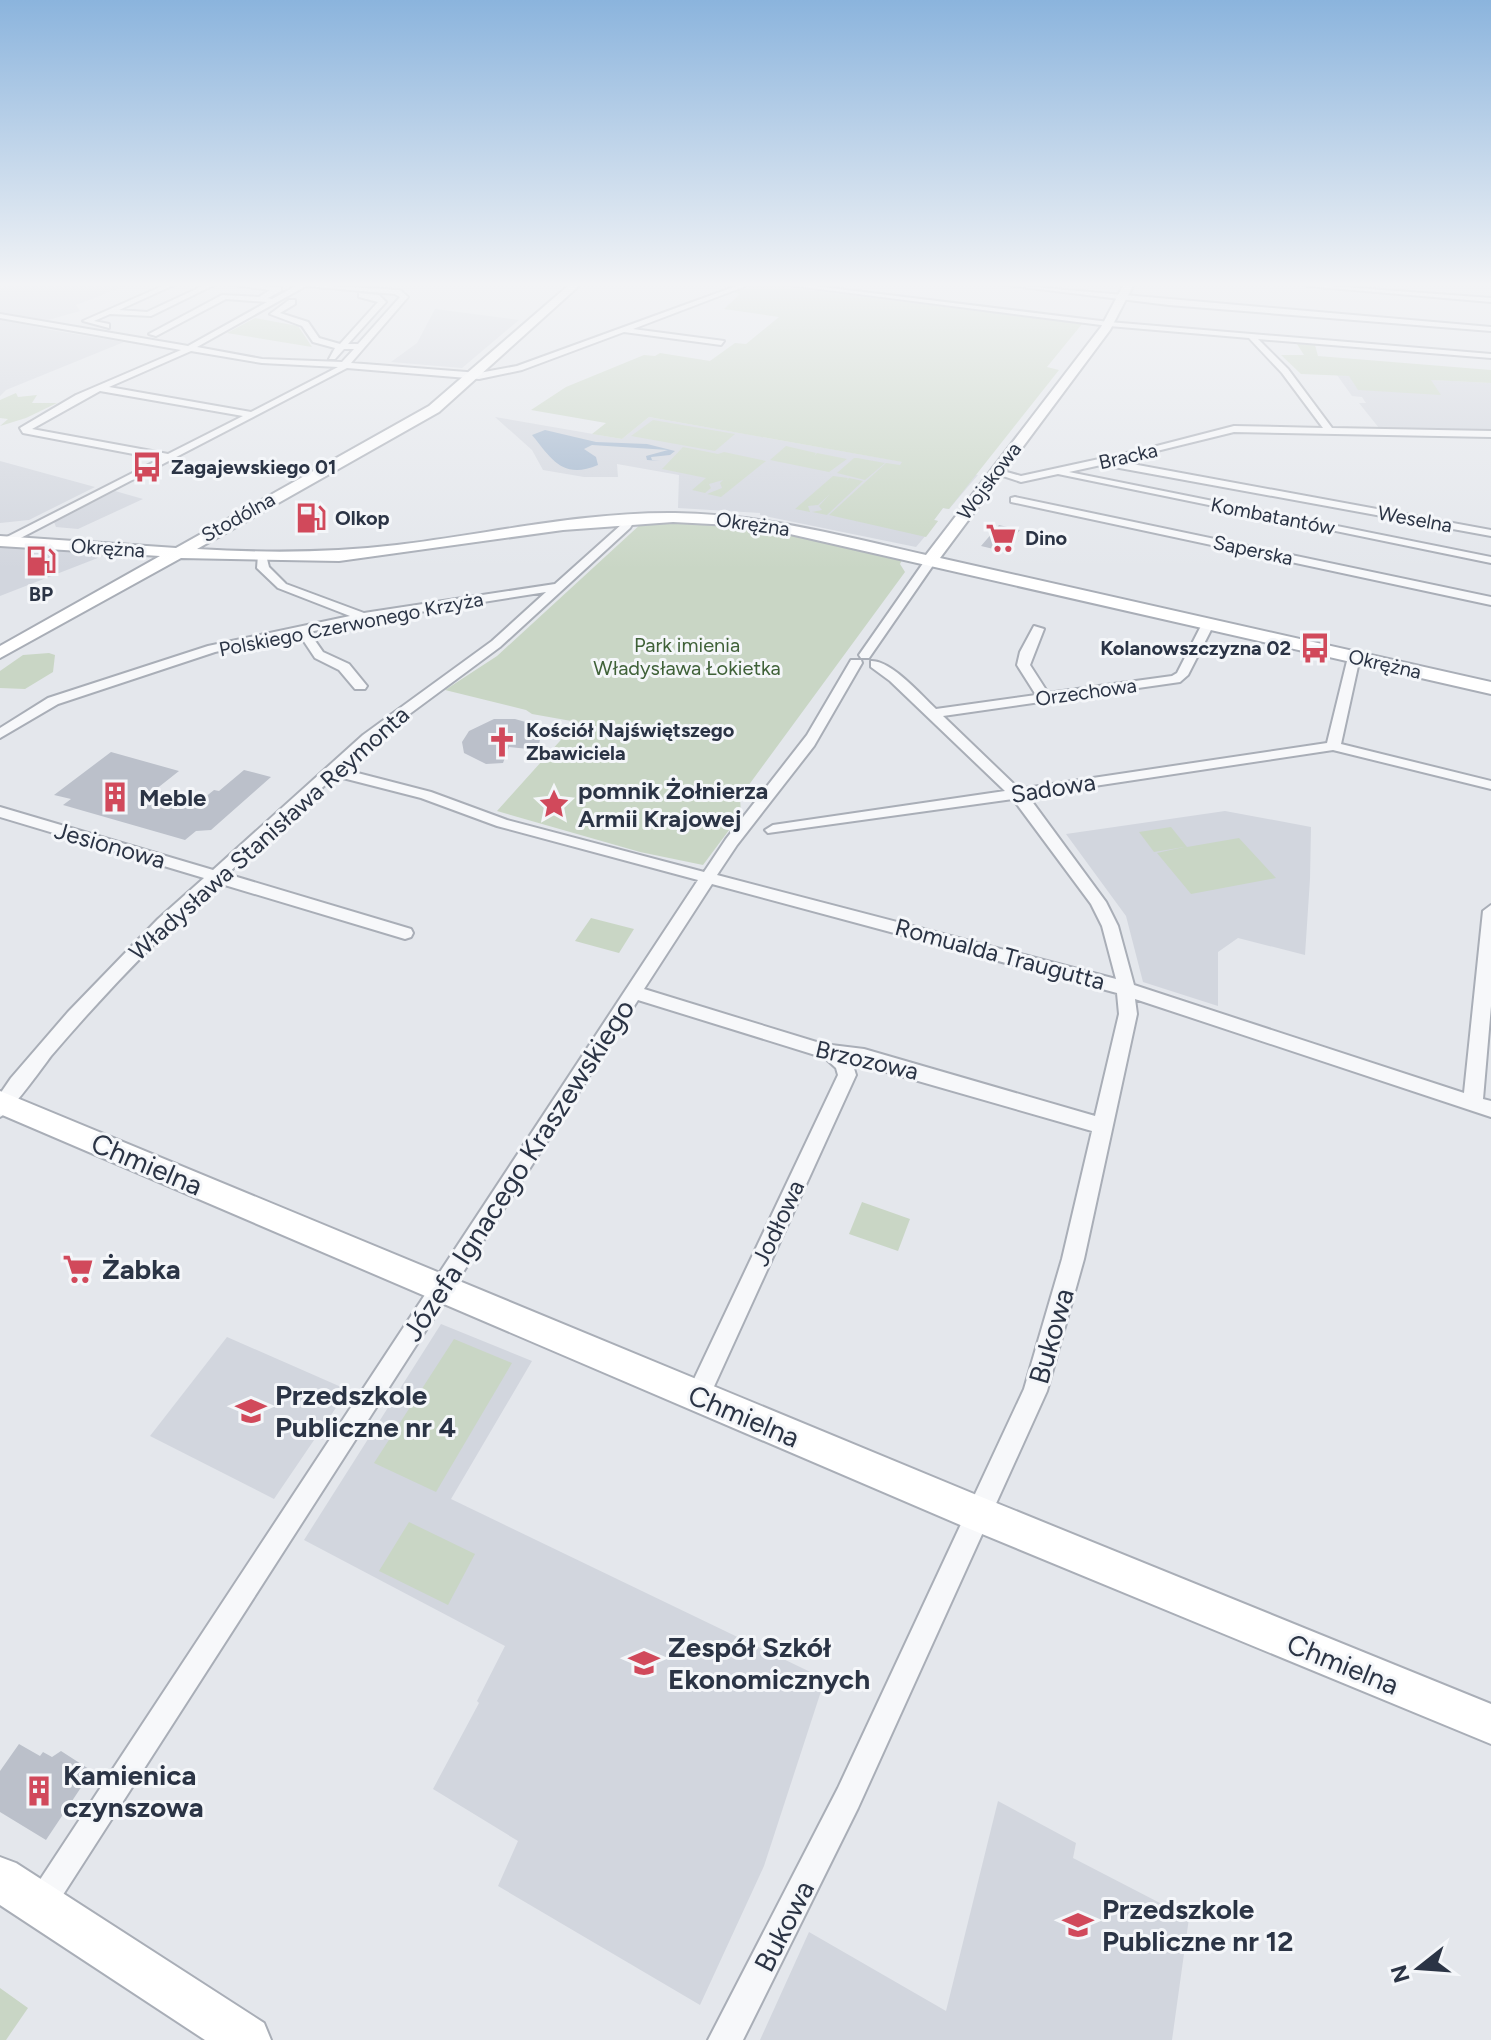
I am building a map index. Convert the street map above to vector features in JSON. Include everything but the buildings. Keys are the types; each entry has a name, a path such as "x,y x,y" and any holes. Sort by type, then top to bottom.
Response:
{"street":[{"path":"119,379 53,411 25,428 24,432 167,457"},
{"path":"3,541 319,379"},
{"name":"Stodólna","path":"0,653 434,409 468,379"},
{"name":"Wojskowa","path":"930,561 1067,379"},
{"path":"1291,379 1329,430"},
{"path":"99,388 253,415"},
{"name":"Bracka","path":"983,488 1234,429 1491,434"},
{"name":"Weselna","path":"1104,462 1491,533"},
{"name":"Bracka","path":"996,472 1021,479"},
{"name":"Kombatantów","path":"1055,472 1491,560"},
{"name":"Saperska","path":"1015,500 1491,601"},
{"name":"Okrężna","path":"3,541 175,553 326,557 632,517 687,516 754,522 1491,688"},
{"name":"Władysława Stanisława Reymonta","path":"1,1105 123,963 215,876 368,738 496,644 632,517"},
{"path":"262,557 263,568 282,586 363,617"},
{"name":"Józefa Ignacego Kraszewskiego","path":"39,1904 731,842 764,800 796,771 810,738 840,693 868,661 882,630 930,561"},
{"name":"Polskiego Czerwonego Krzyża","path":"0,734 53,701 212,649 363,617 560,586"},
{"name":"Orzechowa","path":"932,714 1175,679 1182,675 1208,624"},
{"path":"301,629 319,655 344,667 360,686"},
{"path":"1038,629 1022,662 1022,669 1045,698"},
{"path":"1354,657 1333,746 1491,785"},
{"name":"Bukowa","path":"725,2040 848,1798 1035,1391 1073,1259 1128,1014 1128,988 1105,914 1017,794 895,678 868,661"},
{"name":"Sadowa","path":"773,830 1333,746"},
{"name":"Romualda Traugutta","path":"332,771 435,797 502,823 1128,988 1482,1106"},
{"name":"Jesionowa","path":"0,812 405,933"},
{"path":"1482,1106 1491,911"},
{"name":"Brzozowa","path":"634,992 831,1053 864,1056 1101,1126"},
{"name":"Jodłowa","path":"698,1396 847,1075 844,1064 831,1053"},
{"name":"Chmielna","path":"1,1105 978,1514 1491,1724"},
{"path":"0,1879 247,2040"}],"shaded area":[{"path":"0,379 33,379 6,390 0,396"},
{"path":"1340,379 1491,383 1491,431 1379,428 1359,403 1366,403 1362,397 1352,396"},
{"path":"495,417 622,439 649,417 978,475 949,509 943,508 934,520 938,521 916,547 760,513 678,508 679,475 617,464 618,477 584,477 543,470 532,450"},
{"path":"0,461 95,487 29,520 0,523"},
{"path":"115,491 143,499 78,529 56,527 54,522"},
{"path":"0,548 108,554 0,596"},
{"path":"1225,811 1311,827 1310,879 1305,955 1238,938 1218,952 1218,1006 1143,982 1126,916 1066,834"},
{"name":"Zespół Szkół Ekonomicznych","path":"441,1324 532,1361 451,1499 825,1679 764,1866 700,2005 498,1886 518,1841 433,1789 479,1703 477,1701 505,1646 304,1540"},
{"name":"Przedszkole Publiczne nr 4","path":"227,1337 348,1390 274,1499 150,1436"},
{"name":"Przedszkole Publiczne nr 12","path":"998,1801 1076,1843 1073,1858 1189,1918 1172,2040 760,2040 809,1932 946,2011"}],"green space":[{"path":"585,379 1052,379 949,509 943,508 926,537 829,515 886,463 900,465 902,462 649,417 622,439 592,434 606,423 531,410 566,387"},
{"path":"1351,379 1491,379 1491,383 1431,380 1441,395 1358,390"},
{"path":"16,393 18,397 37,395 32,403 57,403 0,426 8,419 0,418 0,400"},
{"path":"653,420 735,434 715,451 631,436"},
{"path":"786,446 816,453 814,456 817,453 847,459 829,472 770,460"},
{"path":"683,447 766,461 721,497 707,494 722,488 720,483 723,480 709,484 711,488 705,493 692,490 706,478 662,469"},
{"path":"854,458 885,463 865,480 837,473"},
{"path":"833,476 848,478 846,481 849,478 863,481 827,515 812,512 822,510 819,506 830,494 818,505 808,506 810,512 795,509"},
{"name":"Park imienia Władysława Łokietka","path":"643,522 725,524 771,530 902,560 900,564 905,572 740,797 741,814 703,865 640,852 497,811 577,722 532,714 445,690 497,656"},
{"path":"23,655 55,655 53,672 25,689 0,688 0,671"},
{"path":"1171,827 1187,847 1239,838 1276,878 1191,894 1157,853 1184,847 1154,852 1139,832"},
{"path":"591,918 634,929 619,953 575,941"},
{"path":"862,1202 910,1219 898,1251 849,1234"},
{"path":"454,1339 512,1363 436,1492 374,1463"},
{"path":"409,1522 475,1554 448,1605 379,1571"},
{"path":"0,1988 28,2008 6,2040 0,2040"}],"water":[{"path":"545,430 596,442 647,444 675,451 670,455 651,457 660,461 647,460 646,456 668,450 592,445 584,449 596,457 598,465 575,470 552,459 532,435"}],"place":[{"name":"Zagajewskiego 01","path":"147,467"},
{"name":"Olkop","path":"311,518"},
{"name":"Dino","path":"1001,538"},
{"name":"BP","path":"41,561"},
{"name":"Kolanowszczyzna 02","path":"1315,648"},
{"name":"Kościół Najświętszego Zbawiciela","path":"502,742"},
{"name":"Meble","path":"115,797"},
{"name":"pomnik Żołnierza Armii Krajowej","path":"554,804"},
{"name":"Żabka","path":"78,1269"},
{"name":"Przedszkole Publiczne nr 4","path":"251,1411"},
{"name":"Zespół Szkół Ekonomicznych","path":"644,1663"},
{"name":"Kamienica czynszowa","path":"39,1791"},
{"name":"Przedszkole Publiczne nr 12","path":"1078,1925"}]}
